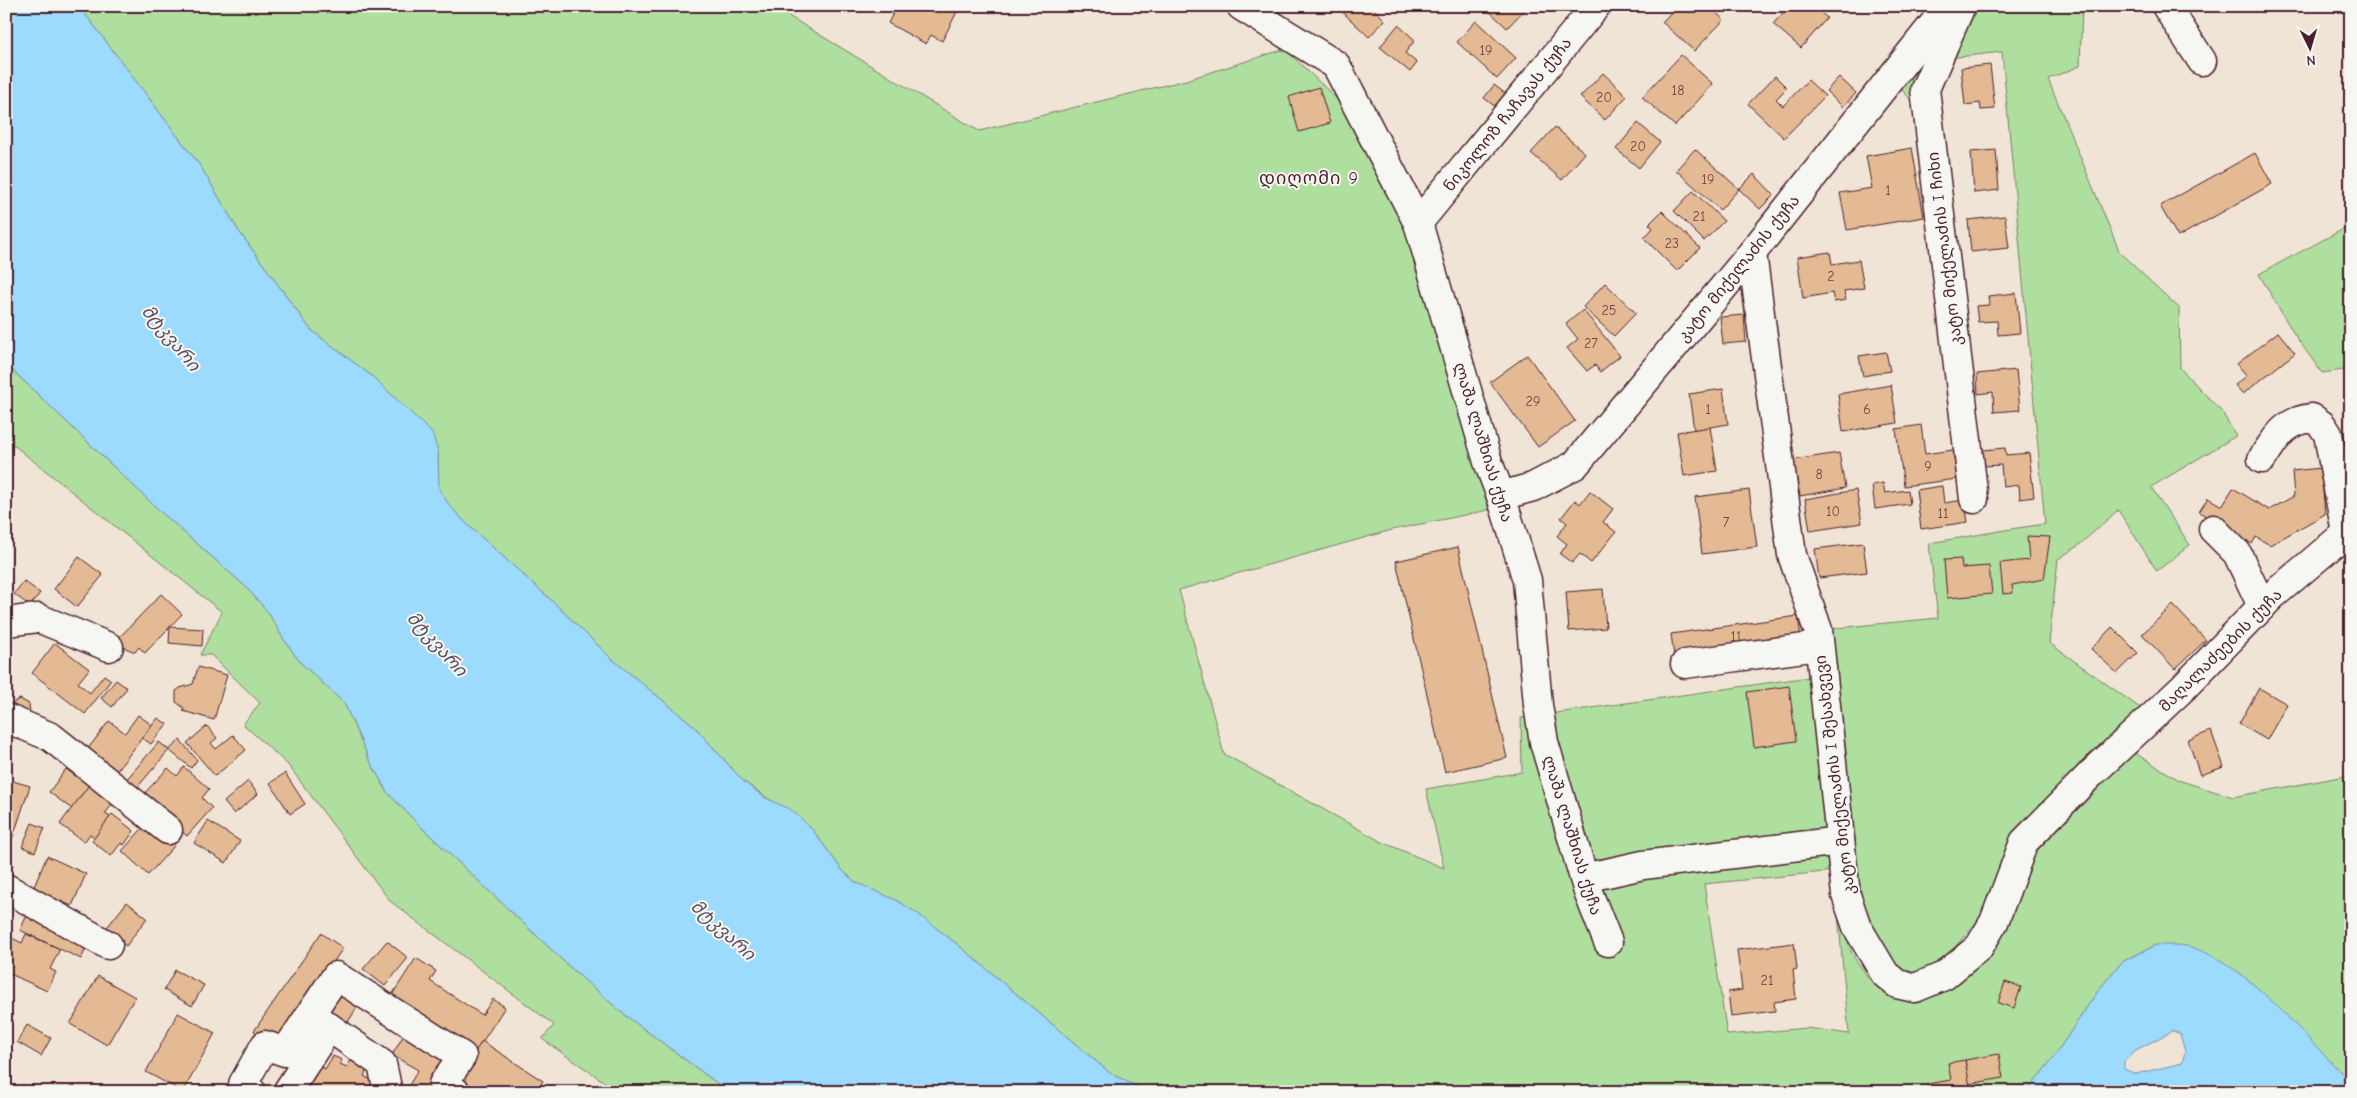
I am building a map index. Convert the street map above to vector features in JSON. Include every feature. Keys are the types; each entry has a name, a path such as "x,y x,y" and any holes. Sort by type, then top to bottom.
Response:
{"street":[{"name":"ლაშა ლაშხიას ქუჩა","path":"1241,6 1336,65 1418,223 1488,462 1501,496 1527,580 1538,705 1544,742 1584,878 1608,942"},
{"name":"ნიკოლოზ ჩაჩავას ქუჩა","path":"1418,223 1596,6"},
{"name":"კატო მიქელაძის ქუჩა","path":"1501,496 1533,487 1575,465 1752,253 1948,6"},
{"name":"კატო მიქელაძის I ჩიხი","path":"1961,6 1925,89 1974,499"},
{"path":"2166,6 2202,61"},
{"name":"კატო მიქელაძის I შესახვევი","path":"1752,253 1792,556 1818,630 1846,895 1857,927 1885,974 1896,984 1915,988 1929,984 1944,976 1979,947 1994,922 2024,842 2091,774"},
{"path":"2262,459 2276,438 2286,427 2298,419 2312,418 2322,425 2328,434 2349,534"},
{"path":"2213,529 2238,553 2262,606"},
{"name":"მაღალაძეების ქუჩა","path":"2091,774 2183,688 2262,606 2349,534"},
{"path":"6,622 38,618 109,647"},
{"path":"1685,664 1819,646"},
{"path":"6,718 51,737 168,830"},
{"path":"1584,878 1642,866 1840,841"},
{"path":"8,895 108,945"},
{"path":"287,1092 320,1020 336,976 462,1056 443,1084 456,1092"},
{"path":"252,1092 243,1084 265,1045 284,1052 320,1020"},
{"path":"320,1020 382,1064 388,1092"}],"green space":[{"path":"79,6 772,6 979,131 1186,80 1285,49 1336,98 1415,236 1430,305 1489,510 1392,530 1179,590 1224,754 1382,842 1444,868 1426,789 1522,772 1521,718 1809,677 1834,871 1704,884 1727,1035 1807,1028 1849,1034 1837,903 1852,954 1869,979 1890,995 1969,972 2033,855 2097,784 2133,752 2181,781 2233,797 2351,775 2351,1082 2324,1057 2156,945 2122,962 2100,988 2053,1058 2027,1092 1147,1092 1110,1073 957,944 917,913 855,882 842,870 812,829 743,781 693,725 612,659 551,600 468,525 450,506 438,489 438,451 431,433 373,377 311,330 238,230 201,167"},
{"path":"1971,6 2082,6 2080,66 2048,79 2120,253 2179,308 2180,368 2222,412 2236,436 2151,487 2190,545 2157,571 2118,510 2078,546 2058,559 2049,643 2143,710 1984,914 1941,963 1916,979 1888,966 1853,890 1826,629 1938,618 1929,543 2045,524 2002,52 1949,58"},
{"path":"1950,13 1910,99 1895,82"},
{"path":"2351,225 2351,369 2322,373 2294,334 2259,274"},
{"path":"6,364 161,512 245,586 268,612 300,662 344,703 369,759 387,792 418,824 573,970 625,1015 729,1092 619,1092 542,1039 554,1025 390,901 288,765 243,724 260,703 211,655 200,655 222,612 6,439"}],"water":[{"name":"მტკვარი","path":"6,6 79,6 201,167 238,230 311,330 373,377 432,433 438,451 439,489 450,506 468,525 551,600 612,659 693,725 743,781 764,797 793,811 812,829 842,870 855,882 896,900 917,913 957,944 1110,1073 1147,1092 729,1092 625,1015 573,970 418,824 387,792 369,759 344,703 300,662 268,612 245,586 161,512 6,364"},
{"path":"2156,945 2190,947 2216,957 2237,971 2277,1006 2351,1082 2351,1092 2027,1092 2053,1058 2100,988 2122,962","holes":["2173,1031 2180,1034 2185,1052 2182,1063 2136,1074 2124,1069 2124,1062 2134,1051"]}],"building":[{"path":"897,6 960,6 942,41 931,35 926,44 888,23"},
{"path":"1336,6 1371,6 1385,20 1369,37"},
{"path":"1484,6 1528,6 1507,28"},
{"path":"1677,6 1709,6 1724,20 1694,51 1662,22"},
{"path":"1789,6 1814,6 1827,18 1801,48 1773,24"},
{"path":"1476,21 1516,58 1497,79 1457,42"},
{"path":"1398,25 1415,40 1405,53 1417,63 1410,72 1380,47"},
{"path":"1681,55 1713,84 1675,126 1642,97"},
{"path":"1990,65 1995,109 1981,110 1980,103 1965,105 1961,68"},
{"path":"1603,73 1627,96 1605,120 1580,97"},
{"path":"1775,76 1787,88 1776,99 1783,106 1808,80 1825,96 1784,138 1748,104"},
{"path":"1839,77 1856,93 1843,107 1826,91"},
{"path":"1494,85 1511,98 1501,111 1484,98"},
{"path":"1319,87 1330,123 1299,132 1289,97"},
{"path":"1638,123 1660,142 1639,168 1616,149"},
{"path":"1555,127 1585,153 1562,180 1531,153"},
{"path":"1912,148 1924,217 1847,230 1840,193 1872,188 1866,156"},
{"path":"1695,149 1739,189 1720,210 1676,170"},
{"path":"1996,150 1999,190 1974,193 1971,152"},
{"path":"2255,153 2272,184 2178,237 2160,206"},
{"path":"1754,174 1774,195 1760,209 1739,189"},
{"path":"1693,191 1724,221 1704,241 1674,211"},
{"path":"1662,211 1700,248 1677,271 1644,238 1653,228 1649,224"},
{"path":"2005,216 2009,248 1971,252 1968,220"},
{"path":"1830,252 1832,264 1859,260 1864,288 1844,291 1846,300 1834,302 1832,293 1803,298 1797,257"},
{"path":"1605,283 1636,313 1614,336 1583,307"},
{"path":"2016,293 2020,333 1998,335 1997,321 1978,322 1976,306 1989,305 1988,296"},
{"path":"1583,310 1620,356 1600,372 1595,365 1587,371 1567,348 1578,339 1566,324"},
{"path":"1744,315 1746,342 1723,344 1720,317"},
{"path":"2278,332 2295,353 2243,394 2235,385 2247,376 2237,364"},
{"path":"1886,352 1890,371 1863,376 1859,356"},
{"path":"1527,355 1575,421 1538,447 1490,382"},
{"path":"2016,370 2020,410 1994,412 1993,392 1978,394 1977,374"},
{"path":"1891,385 1897,423 1843,432 1838,394"},
{"path":"1723,389 1728,424 1694,430 1689,394"},
{"path":"1921,425 1925,454 1953,450 1957,479 1904,486 1896,429"},
{"path":"1710,427 1717,471 1684,476 1677,432"},
{"path":"2005,448 2006,455 2029,453 2034,497 2020,499 2019,485 2003,487 2001,465 1984,466 1983,450"},
{"path":"1839,453 1845,488 1800,496 1793,460"},
{"path":"2321,468 2325,514 2270,545 2256,537 2252,544 2199,512 2208,498 2222,506 2233,488 2269,510 2294,496 2292,471"},
{"path":"1883,483 1885,493 1908,490 1910,504 1875,509 1872,485"},
{"path":"1942,486 1944,503 1964,500 1968,522 1921,529 1916,490"},
{"path":"1749,490 1757,547 1702,554 1695,497"},
{"path":"1856,490 1862,523 1810,531 1805,499"},
{"path":"1590,491 1613,509 1603,522 1616,532 1591,563 1580,554 1572,563 1560,554 1567,544 1557,536 1567,523 1561,518 1575,500 1580,504"},
{"path":"2027,536 2050,537 2044,579 2012,585 2013,593 2003,594 2000,563 2029,560"},
{"path":"1863,543 1867,572 1819,578 1815,549"},
{"path":"1458,547 1507,758 1445,772 1396,561"},
{"path":"79,557 103,575 77,607 54,589"},
{"path":"1961,559 1962,568 1989,566 1992,594 1947,598 1944,560"},
{"path":"24,581 40,593 30,606 14,594"},
{"path":"1603,589 1606,628 1569,631 1566,592"},
{"path":"161,594 182,614 145,653 139,647 135,652 114,643"},
{"path":"2173,605 2206,640 2175,669 2142,634"},
{"path":"1798,616 1801,638 1674,656 1671,634"},
{"path":"170,627 203,629 202,646 169,643"},
{"path":"2112,627 2138,653 2117,673 2091,649"},
{"path":"55,643 89,669 78,683 90,693 104,675 111,680 85,714 32,673"},
{"path":"198,667 227,675 214,720 183,711 184,708 176,702 176,691 193,684"},
{"path":"116,680 127,688 112,707 101,698"},
{"path":"1789,686 1796,741 1754,747 1747,692"},
{"path":"2259,688 2287,704 2267,740 2239,724"},
{"path":"20,699 29,704 30,714 10,710 15,701"},
{"path":"138,715 152,725 116,772 87,750 109,721 125,733"},
{"path":"158,718 167,724 151,744 142,738"},
{"path":"207,726 217,738 211,743 216,749 233,735 246,750 215,776 187,743"},
{"path":"2211,731 2224,767 2200,775 2188,740"},
{"path":"180,740 197,760 191,768 169,750"},
{"path":"159,742 169,750 135,790 125,781"},
{"path":"184,767 209,789 202,798 212,808 187,836 142,796 168,768 177,776"},
{"path":"66,769 89,785 72,809 49,792"},
{"path":"285,773 305,804 290,814 270,783"},
{"path":"6,779 30,786 8,852 6,851"},
{"path":"248,781 258,794 234,814 224,802"},
{"path":"89,785 113,803 105,814 110,817 95,838 90,834 84,842 60,824"},
{"path":"112,814 134,831 124,845 121,843 111,856 92,841"},
{"path":"149,821 175,845 148,875 122,851"},
{"path":"208,821 240,841 226,863 194,843"},
{"path":"32,823 45,828 35,852 22,847"},
{"path":"47,856 86,874 72,906 33,889"},
{"path":"127,902 147,918 126,946 105,930"},
{"path":"29,911 90,940 81,959 20,930"},
{"path":"321,933 343,948 276,1046 254,1031"},
{"path":"26,934 60,949 50,969 56,972 47,991 6,972 6,945 10,937 22,943"},
{"path":"387,941 408,958 385,986 363,969"},
{"path":"1794,943 1797,969 1793,970 1796,999 1774,1002 1775,1011 1731,1016 1728,992 1742,990 1737,950"},
{"path":"416,958 436,971 430,981 482,1015 493,999 505,1007 475,1053 390,998"},
{"path":"175,970 204,985 192,1006 164,990"},
{"path":"98,976 135,997 107,1045 70,1024"},
{"path":"2005,982 2021,987 2014,1008 1998,1003"},
{"path":"336,986 361,1001 348,1022 324,1007"},
{"path":"178,1013 215,1033 183,1092 146,1072"},
{"path":"27,1025 51,1038 41,1056 17,1042"},
{"path":"408,1028 453,1055 431,1092 405,1092 418,1070 392,1055"},
{"path":"482,1041 543,1081 536,1092 477,1092 457,1079"},
{"path":"1999,1054 2003,1078 1969,1084 1965,1060"},
{"path":"333,1056 342,1060 340,1064 347,1067 351,1060 367,1069 364,1076 373,1081 369,1090 366,1088 364,1092 305,1092 306,1089 303,1087 319,1066 325,1069"},
{"path":"1965,1060 1971,1092 1928,1092 1927,1084 1951,1080 1948,1063"}],"district":[{"name":"დიღომი 9","path":"1309,178"}]}
